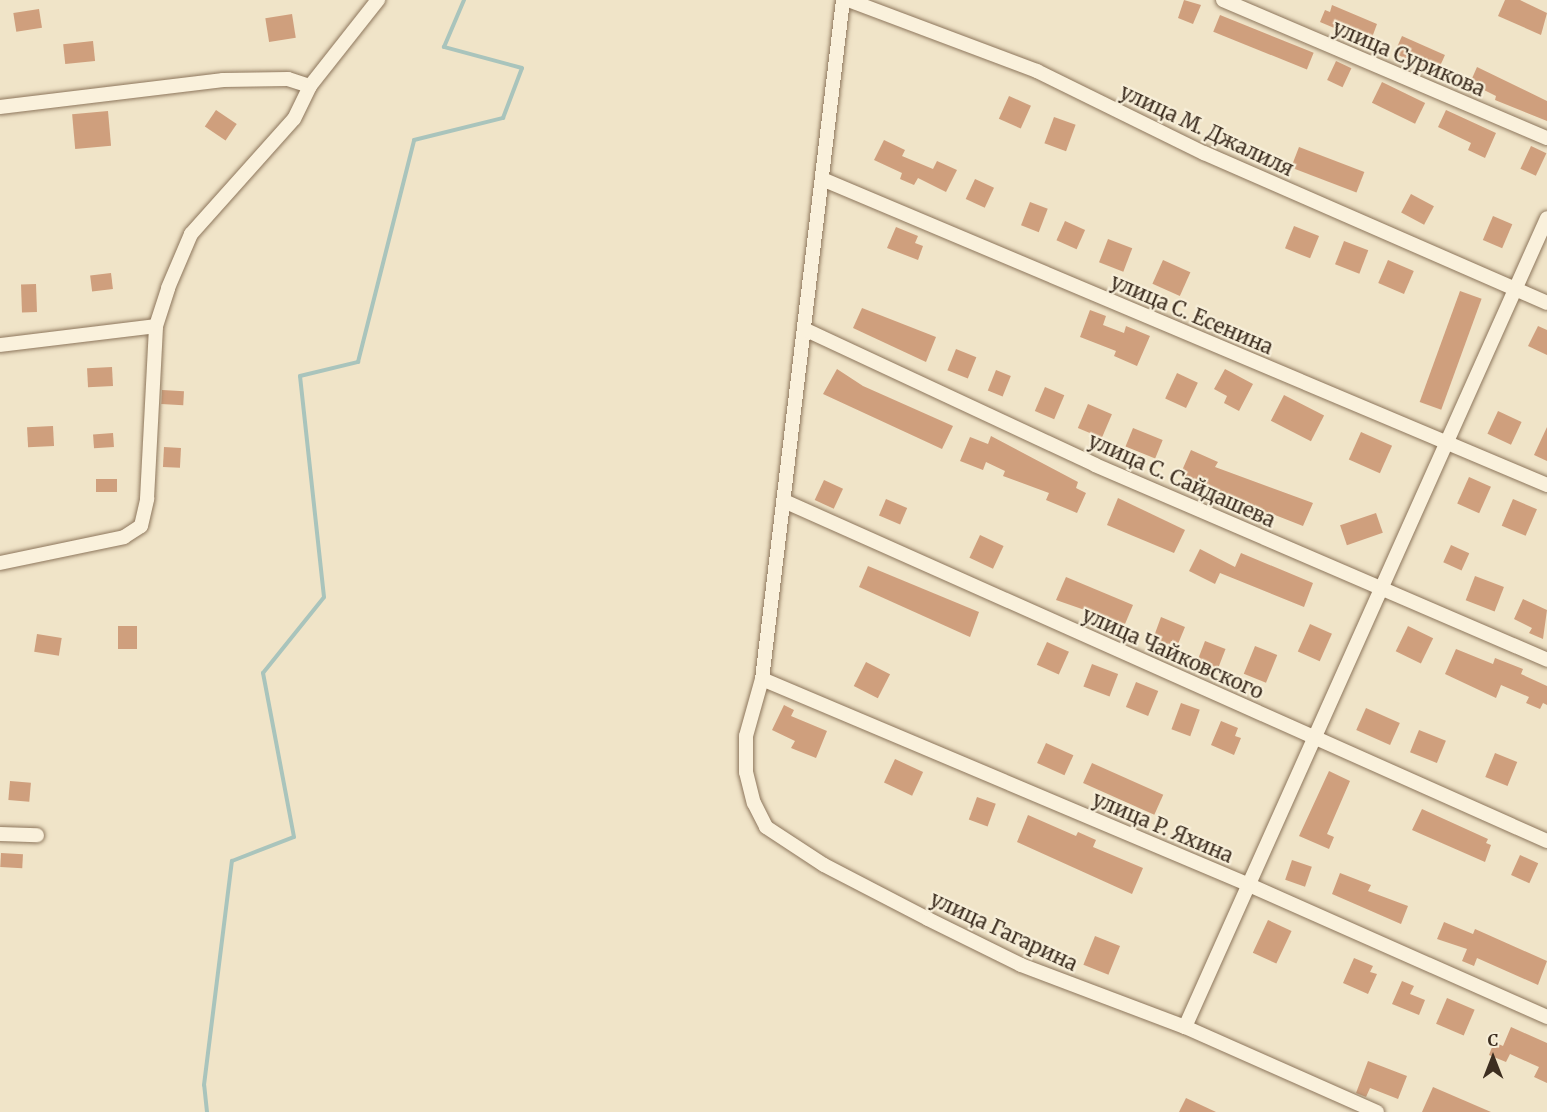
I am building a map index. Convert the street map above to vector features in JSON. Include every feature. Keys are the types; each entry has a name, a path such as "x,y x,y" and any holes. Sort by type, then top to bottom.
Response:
{"street":[{"path":"0,563 124,537 141,526 147,499 156,326 191,234 294,119 310,86 378,0"},
{"name":"улица Гагарина","path":"843,0 762,679 746,736 746,772 754,803 766,827 824,865 1021,965 1185,1027 1377,1112"},
{"name":"улица М. Джалиля","path":"848,0 1036,71 1204,153 1547,303"},
{"name":"улица Сурикова","path":"1222,0 1547,138"},
{"path":"0,107 223,80 288,79 310,86"},
{"name":"улица С. Есенина","path":"822,179 1547,485"},
{"path":"1185,1027 1247,884 1317,738 1547,218"},
{"path":"0,345 156,326"},
{"name":"улица С. Сайдашева","path":"804,329 1095,465 1547,660"},
{"name":"улица Чайковского","path":"783,501 1547,841"},
{"name":"улица Р. Яхина","path":"762,679 1247,884 1547,1017"},
{"path":"0,834 37,835"}],"building":[{"path":"1184,0 1201,5 1193,24 1178,18"},
{"path":"1505,0 1520,0 1547,13 1541,35 1498,16"},
{"path":"1332,5 1377,24 1370,43 1320,22 1325,10 1330,12"},
{"path":"39,9 42,28 16,32 13,13"},
{"path":"292,14 296,38 269,42 265,18"},
{"path":"1220,15 1314,53 1307,70 1213,32"},
{"path":"1402,36 1445,55 1437,72 1394,53"},
{"path":"93,41 95,61 65,64 63,44"},
{"path":"1336,61 1351,68 1343,87 1327,80"},
{"path":"1477,67 1547,101 1547,121 1495,100 1496,96 1470,83"},
{"path":"1382,82 1425,103 1415,124 1372,103"},
{"path":"1009,96 1031,106 1021,129 999,119"},
{"path":"216,110 237,124 226,141 205,127"},
{"path":"1446,110 1496,133 1485,158 1468,150 1471,143 1438,127"},
{"path":"108,111 111,146 75,149 72,114"},
{"path":"1054,117 1076,125 1066,151 1044,143"},
{"path":"884,140 905,150 902,156 933,169 937,161 957,170 946,192 918,178 914,185 900,179 902,173 874,160"},
{"path":"1531,146 1546,153 1536,176 1520,169"},
{"path":"1299,147 1364,172 1356,193 1291,168"},
{"path":"975,179 994,188 985,208 966,199"},
{"path":"1411,194 1434,206 1424,225 1401,213"},
{"path":"1030,202 1048,209 1039,232 1021,225"},
{"path":"1493,216 1512,224 1502,248 1483,240"},
{"path":"1065,221 1085,230 1077,249 1056,240"},
{"path":"1294,226 1319,236 1310,258 1285,248"},
{"path":"896,227 918,236 915,243 923,246 918,260 887,248"},
{"path":"1108,239 1132,248 1123,272 1099,262"},
{"path":"1344,241 1368,250 1359,274 1335,264"},
{"path":"1163,260 1190,272 1180,296 1152,284"},
{"path":"1388,260 1414,271 1404,294 1378,283"},
{"path":"111,273 113,289 92,291 90,276"},
{"path":"36,284 37,312 22,313 21,285"},
{"path":"1460,291 1482,299 1441,410 1420,402"},
{"path":"862,308 936,337 926,362 853,328"},
{"path":"1090,310 1106,316 1103,325 1124,333 1126,326 1150,336 1137,366 1114,356 1116,351 1080,337"},
{"path":"1538,326 1547,330 1547,355 1528,346"},
{"path":"956,349 976,357 968,379 947,370"},
{"path":"112,367 113,386 88,387 87,368"},
{"path":"837,369 863,386 953,426 942,449 823,394"},
{"path":"1225,369 1253,384 1239,411 1224,403 1227,396 1214,389"},
{"path":"996,370 1011,376 1003,396 988,390"},
{"path":"1177,373 1198,383 1186,408 1165,398"},
{"path":"1045,387 1064,395 1054,419 1035,411"},
{"path":"162,390 184,391 183,405 161,404"},
{"path":"1284,395 1324,415 1311,441 1271,421"},
{"path":"1088,404 1112,414 1102,438 1078,428"},
{"path":"1498,411 1522,422 1511,445 1487,434"},
{"path":"53,426 54,446 28,447 27,427"},
{"path":"1547,427 1547,461 1534,455"},
{"path":"1133,428 1163,440 1155,459 1126,447"},
{"path":"1361,432 1392,446 1380,473 1349,459"},
{"path":"113,433 114,447 94,448 93,434"},
{"path":"991,436 1078,482 1076,488 1086,493 1077,513 1046,500 1049,493 1003,476 1005,471 986,462 983,470 960,461 970,437 988,444"},
{"path":"164,447 181,448 180,468 163,467"},
{"path":"1191,450 1218,462 1215,467 1313,503 1303,526 1275,515 1272,522 1247,511 1250,503 1180,475"},
{"path":"1469,477 1491,487 1479,513 1457,503"},
{"path":"96,479 117,479 117,492 96,492"},
{"path":"824,480 843,489 834,509 815,500"},
{"path":"1118,498 1185,530 1174,553 1107,525"},
{"path":"886,499 907,508 900,525 879,516"},
{"path":"1513,499 1537,509 1526,536 1502,526"},
{"path":"1376,513 1383,533 1347,545 1340,525"},
{"path":"980,535 1004,546 993,569 969,558"},
{"path":"1451,545 1469,553 1462,570 1443,562"},
{"path":"1200,549 1235,567 1241,553 1313,583 1304,607 1220,573 1215,584 1189,571"},
{"path":"868,566 979,612 970,637 859,587"},
{"path":"1475,576 1504,587 1495,611 1466,600"},
{"path":"1066,577 1133,605 1125,624 1056,600"},
{"path":"1523,599 1547,610 1543,639 1529,633 1532,628 1514,619"},
{"path":"1161,617 1185,627 1178,644 1171,641 1169,646 1153,639"},
{"path":"1310,624 1332,634 1320,661 1298,651"},
{"path":"118,626 137,626 137,649 118,649"},
{"path":"1408,626 1433,638 1421,663 1396,651"},
{"path":"37,634 62,638 59,656 34,652"},
{"path":"1205,641 1226,649 1218,668 1197,661"},
{"path":"1047,642 1069,652 1059,675 1037,665"},
{"path":"1255,646 1277,655 1266,683 1244,674"},
{"path":"1456,649 1493,664 1495,658 1523,669 1521,674 1547,686 1547,705 1543,703 1540,709 1526,703 1529,697 1501,685 1496,698 1445,674"},
{"path":"866,662 890,674 878,698 854,686"},
{"path":"1092,664 1118,674 1110,696 1083,686"},
{"path":"1136,682 1158,691 1148,716 1126,707"},
{"path":"1181,703 1200,710 1190,736 1171,729"},
{"path":"784,705 794,710 791,716 827,731 816,758 791,748 795,741 772,730"},
{"path":"1366,708 1400,723 1390,745 1356,730"},
{"path":"1221,721 1238,728 1235,736 1241,738 1234,755 1211,745"},
{"path":"1419,730 1446,741 1437,763 1410,752"},
{"path":"1046,743 1073,755 1064,775 1037,763"},
{"path":"1495,753 1517,762 1508,786 1485,777"},
{"path":"895,759 923,772 912,796 884,783"},
{"path":"1092,763 1163,795 1154,815 1083,783"},
{"path":"1329,771 1350,781 1327,834 1334,837 1329,849 1299,836"},
{"path":"10,781 31,783 29,802 8,800"},
{"path":"977,797 996,804 988,826 969,820"},
{"path":"1422,809 1488,839 1486,843 1491,845 1485,862 1412,830"},
{"path":"1028,815 1076,836 1078,832 1096,840 1093,847 1143,868 1132,894 1017,842"},
{"path":"1,853 23,854 22,868 0,867"},
{"path":"1520,855 1538,863 1529,883 1511,875"},
{"path":"1292,860 1312,867 1305,887 1285,880"},
{"path":"1340,873 1371,885 1368,891 1408,906 1401,924 1332,894"},
{"path":"1268,920 1292,931 1276,964 1253,953"},
{"path":"1444,922 1473,934 1475,929 1547,961 1538,985 1477,958 1474,966 1462,961 1467,949 1437,939"},
{"path":"1095,936 1120,946 1108,975 1083,965"},
{"path":"1354,958 1373,966 1370,972 1377,974 1368,994 1343,983"},
{"path":"1402,981 1414,986 1410,994 1425,1000 1419,1015 1392,1004"},
{"path":"1447,998 1475,1010 1464,1035 1436,1024"},
{"path":"1511,1027 1547,1043 1547,1083 1534,1077 1539,1067 1510,1054 1506,1062 1489,1055 1494,1042 1503,1046"},
{"path":"1368,1061 1407,1076 1398,1099 1370,1088 1366,1097 1356,1093"},
{"path":"1433,1087 1491,1112 1422,1112"},
{"path":"1186,1098 1216,1112 1179,1112"}],"waterway":[{"path":"207,1112 204,1085 232,861 294,837 263,673 324,597 300,376 358,362 414,140 503,118 522,68 444,47 464,0"}]}
